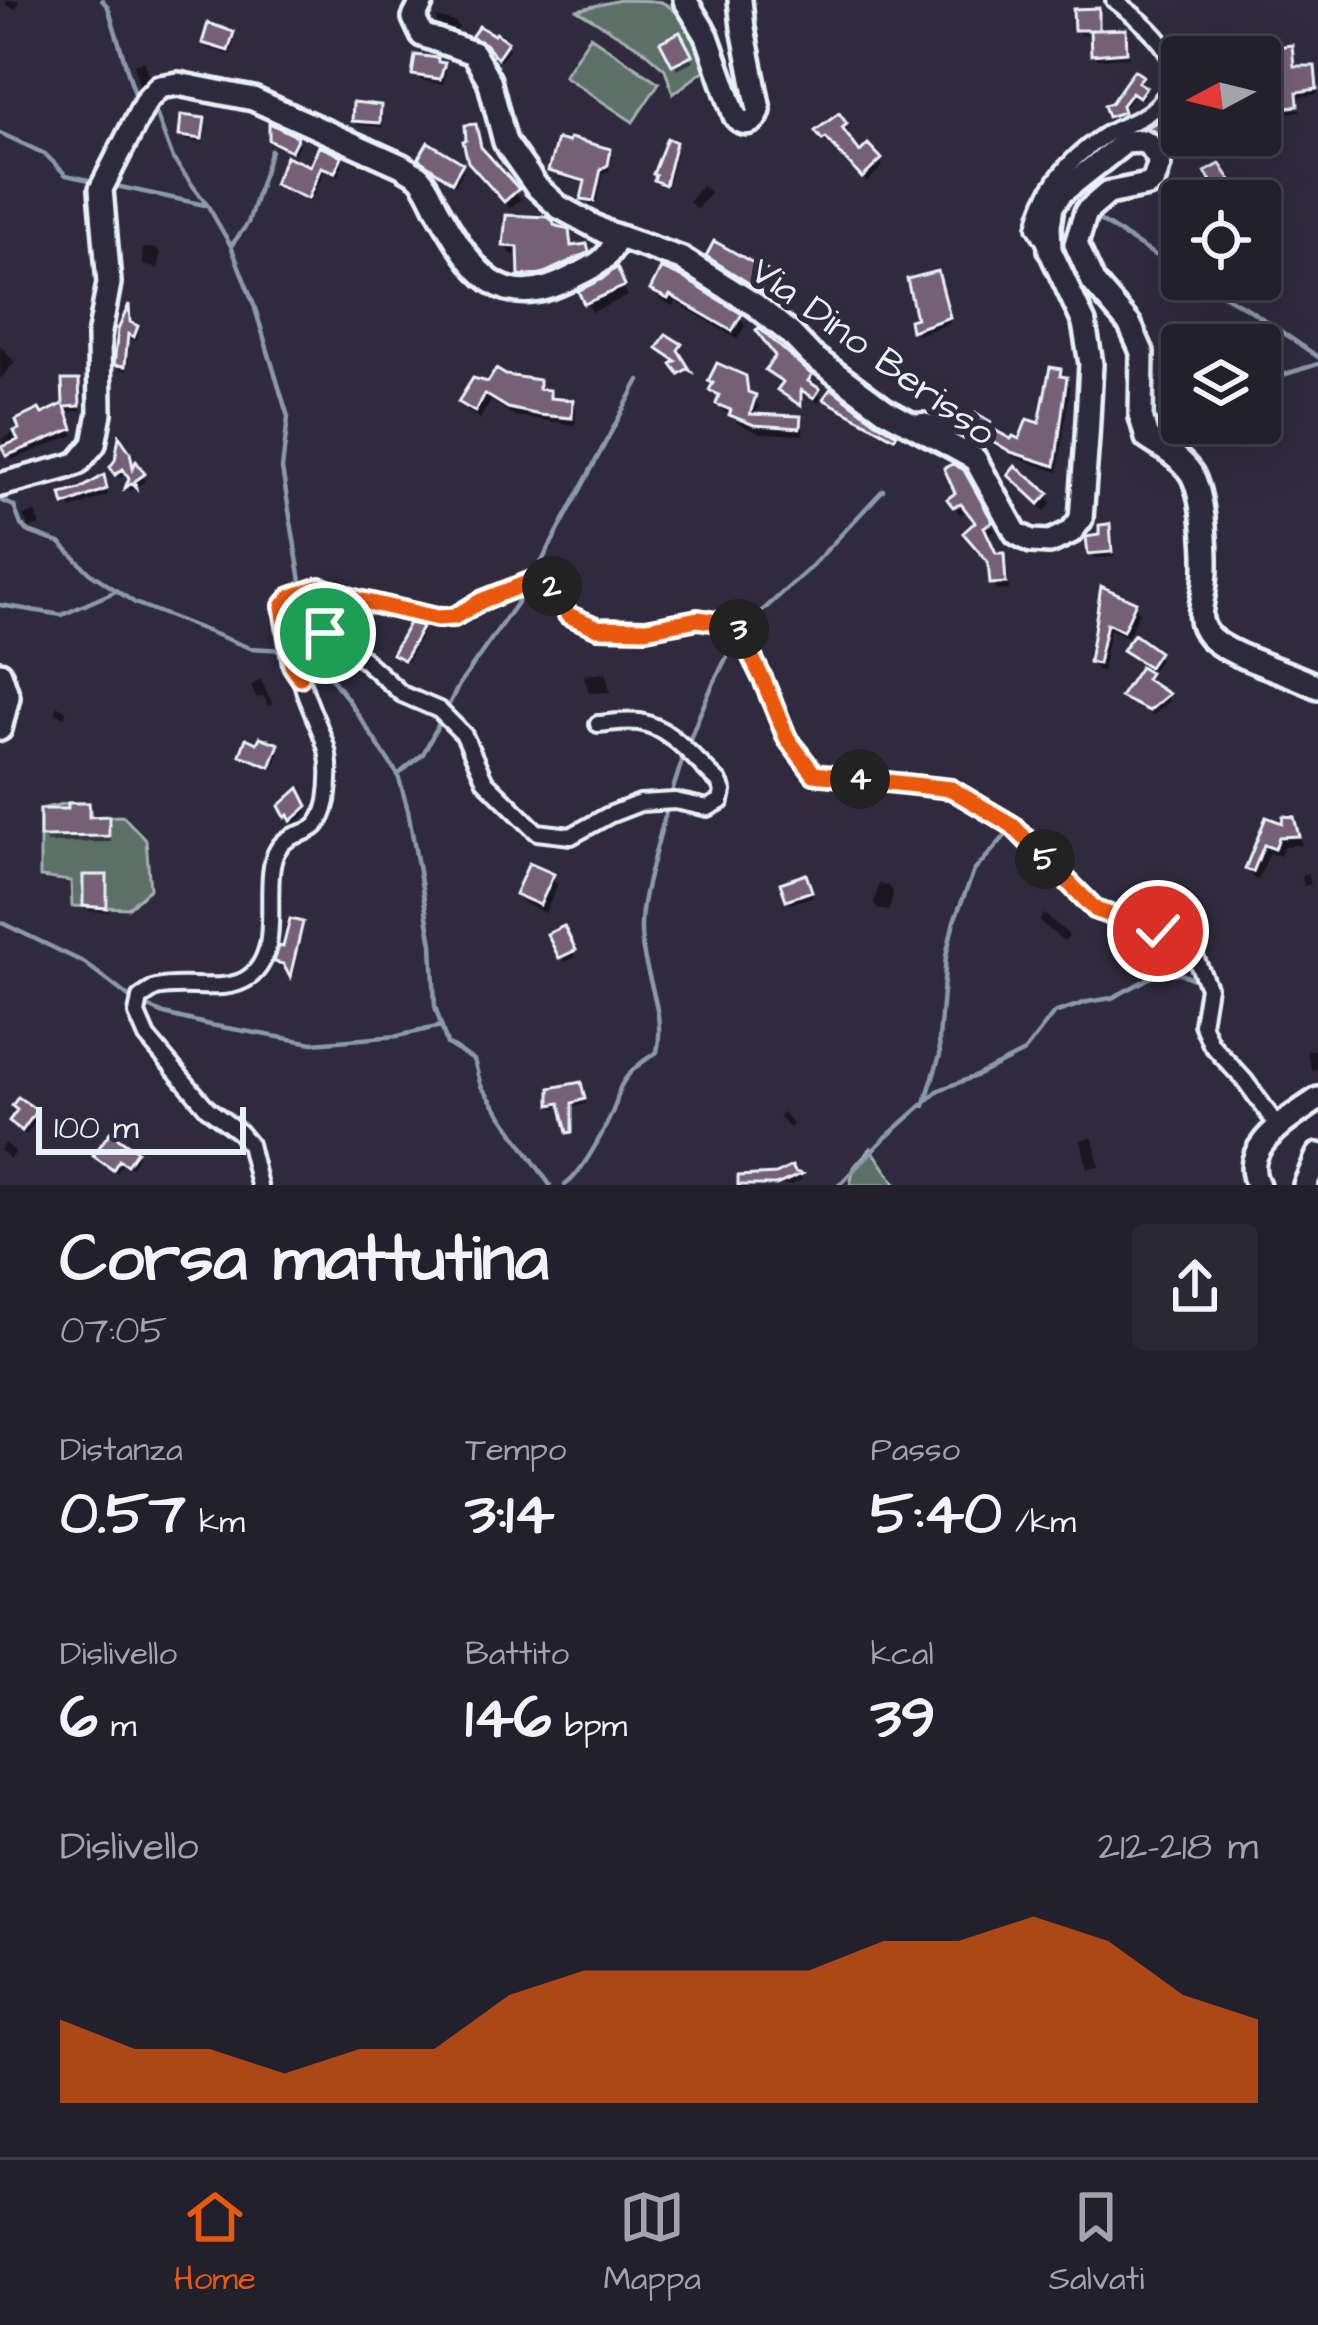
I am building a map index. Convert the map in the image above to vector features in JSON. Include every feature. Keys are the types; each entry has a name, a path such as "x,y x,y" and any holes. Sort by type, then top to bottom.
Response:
{"street":[{"path":"685,0 706,35 741,122 753,121 759,110 740,0"},
{"path":"1050,250 1036,227 1047,194 1061,172 1100,138 1155,109 1172,82 1171,54 1114,0"},
{"name":"Via Dino Berisso","path":"418,9 422,35 473,53 490,80 506,142 536,186 559,207 605,232 682,259 755,305 811,356 885,410 975,459 1016,533 1031,541 1050,542 1070,532 1081,519 1091,364 1084,323 1050,250"},
{"path":"706,35 722,112"},
{"path":"0,485 78,463 94,444 100,413 99,337 109,283 101,188 146,101 159,87 178,84 253,99 402,166 420,177 476,268 499,286 524,295 554,287 603,262 617,236"},
{"path":"1050,250 1052,206 1061,193 1125,142 1141,141 1154,150 1160,165 1154,180 1108,193 1086,212 1076,244 1093,282 1130,325 1142,352 1141,417 1147,438 1192,474 1208,544 1199,619 1205,633 1220,646 1318,687"},
{"path":"906,422 962,430"},
{"path":"259,1185 249,1144 173,1070 147,1037 137,1014 140,998 154,988 236,986 266,955 272,924 273,860 279,846 310,832 321,821 327,799 328,753 292,665 283,606 291,597 320,587 437,618 454,617 537,579 550,584 568,615 598,628 646,629 698,619 736,625 787,738 814,774 951,789 1012,825 1096,910 1158,931 1193,952 1208,987 1202,1024 1211,1044 1279,1128"},
{"path":"300,677 300,656 308,642 325,633 343,641 402,694 439,710 464,735 485,781 537,832 571,836 640,803 675,801 708,808 721,801 719,782 654,727 639,722 598,724"},
{"path":"0,673 8,697 0,729"},
{"path":"1258,1185 1251,1168 1257,1149 1318,1099"},
{"path":"1305,1185 1318,1155"}],"green space":[{"path":"620,0 656,1 670,7 690,31 706,69 673,94 665,69 577,10"},
{"path":"590,36 659,83 633,122 564,76"},
{"path":"89,803 91,817 123,816 146,840 150,889 128,908 72,906 71,881 40,877 40,809"},
{"path":"871,1148 896,1185 850,1185 854,1167"}],"building":[{"path":"1099,8 1099,30 1126,29 1127,52 1091,55 1090,30 1074,30 1073,9"},
{"path":"208,23 234,32 228,51 202,43"},
{"path":"479,26 508,42 497,58 471,37"},
{"path":"680,32 692,55 672,65 660,42"},
{"path":"1292,45 1294,66 1315,66 1317,89 1297,92 1298,106 1281,108 1281,46"},
{"path":"415,55 445,63 440,79 412,75"},
{"path":"1134,70 1143,76 1138,82 1146,87 1139,97 1132,92 1122,105 1124,112 1108,117 1104,105 1111,103"},
{"path":"353,102 381,105 380,123 352,121"},
{"path":"839,113 847,124 842,128 860,152 868,144 882,159 862,178 815,131"},
{"path":"181,115 205,118 202,139 179,136"},
{"path":"1161,119 1161,137 1148,127"},
{"path":"269,123 298,137 291,151 269,140"},
{"path":"476,124 481,147 519,189 504,202 468,162 465,125"},
{"path":"570,138 611,149 594,201 581,199 585,181 548,171 557,139 568,142"},
{"path":"667,138 676,142 665,185 654,180 653,174"},
{"path":"428,142 463,163 452,182 418,159"},
{"path":"319,146 342,156 335,172 321,167 308,199 274,184 286,156 310,166"},
{"path":"1220,164 1231,180 1210,180 1205,172"},
{"path":"506,215 548,217 554,225 569,230 571,246 587,244 589,252 542,274 519,276 518,247 503,246"},
{"path":"714,241 775,275 764,293 706,256"},
{"path":"617,267 625,286 584,304 578,291"},
{"path":"661,268 742,314 732,331 670,295 668,299 650,290"},
{"path":"938,271 950,317 911,331 909,320 916,318 907,279"},
{"path":"129,304 130,322 138,326 134,337 128,334 125,366 114,365 118,330"},
{"path":"759,328 812,375 808,381 820,389 814,398 801,390 801,406 777,390 783,382 765,370 775,356"},
{"path":"666,334 682,344 678,350 691,371 679,374 671,364 676,361 657,348"},
{"path":"717,363 746,376 748,392 756,395 750,414 801,416 800,428 754,425 729,415 731,410 716,404 719,395 709,390"},
{"path":"1050,367 1061,369 1060,376 1067,377 1055,466 1011,452 984,436 979,444 969,439 976,413 1011,439 1019,439 1027,419 1039,423"},
{"path":"496,369 539,380 539,389 550,390 550,398 573,400 572,418 508,408 485,394 475,412 458,402 473,378 488,382"},
{"path":"62,380 79,380 80,406 65,407 73,429 6,456 2,447 18,440 16,420 63,404"},
{"path":"831,388 897,434 894,438 823,399"},
{"path":"119,436 130,452 133,468 136,461 145,474 135,481 136,488 132,483 125,488 129,478 123,469 115,475 110,467"},
{"path":"953,464 964,470 993,522 984,527 996,553 1004,553 1006,583 990,584 988,562 963,533 975,522 961,504 953,507 947,499 955,493 944,468"},
{"path":"1015,466 1049,493 1039,504 1008,475"},
{"path":"104,475 107,489 64,505 61,494"},
{"path":"1110,524 1112,552 1088,554 1086,537 1099,535 1099,525"},
{"path":"1101,586 1136,602 1123,631 1107,623 1098,664 1089,662"},
{"path":"409,623 423,626 404,660 392,654"},
{"path":"1134,634 1159,652 1149,667 1122,650"},
{"path":"1140,667 1150,673 1146,679 1169,694 1149,711 1120,697"},
{"path":"260,737 279,744 270,767 240,755 246,738 257,743"},
{"path":"299,788 308,806 291,821 279,806"},
{"path":"68,803 89,803 89,817 109,816 109,836 40,837 40,809 68,809"},
{"path":"1283,816 1294,817 1299,836 1279,837 1275,849 1264,845 1253,872 1245,869 1266,817 1282,823"},
{"path":"529,863 554,874 540,905 515,894"},
{"path":"806,874 812,891 786,900 780,883"},
{"path":"83,875 107,875 107,908 83,906"},
{"path":"290,919 303,922 290,977 283,964 274,962"},
{"path":"564,926 576,950 559,958 547,934"},
{"path":"581,1082 585,1099 572,1103 572,1132 567,1133 560,1103 550,1105 550,1088"},
{"path":"18,1097 37,1110 22,1131 9,1121 17,1110 12,1106"},
{"path":"110,1132 137,1151 127,1165 119,1160 113,1170 93,1156"},
{"path":"792,1166 802,1174 776,1185 738,1185 738,1176 776,1174"}],"waterway":[{"path":"102,0 135,95 141,99"},
{"path":"150,106 173,159 231,246 254,305 288,417 282,469 302,587"},
{"path":"0,133 45,154 66,175 94,181"},
{"path":"231,246 248,223 271,150"},
{"path":"111,185 205,205"},
{"path":"1099,220 1161,259"},
{"path":"1232,300 1318,357"},
{"path":"1281,375 1318,364"},
{"path":"534,576 639,380"},
{"path":"742,629 809,569 883,490"},
{"path":"0,500 14,506 29,532 60,543 89,572 135,603 250,648 286,650"},
{"path":"400,773 423,754 459,685 525,591"},
{"path":"0,605 62,615 114,592"},
{"path":"303,599 308,641"},
{"path":"565,1185 594,1147 625,1079 657,1052 659,1020 642,942 644,899 689,743 737,639"},
{"path":"310,652 398,775 432,944 435,1006 447,1044 474,1060 481,1086 550,1185"},
{"path":"924,1106 940,1055 946,956 954,921 974,871 1013,827"},
{"path":"0,922 85,963 134,1001"},
{"path":"839,1185 939,1090 1024,1052 1054,1013 1112,998 1157,974 1179,973 1201,982"},
{"path":"144,1005 210,1025 313,1043 398,1036 441,1026"}],"route":[{"path":"325,633 308,642 300,656 300,677 292,665 283,606 291,597 320,587 437,618 454,617 537,579 550,584 568,615 598,628 646,629 698,619 736,625 787,738 814,774 951,789 1012,825 1096,910 1158,931"}]}
